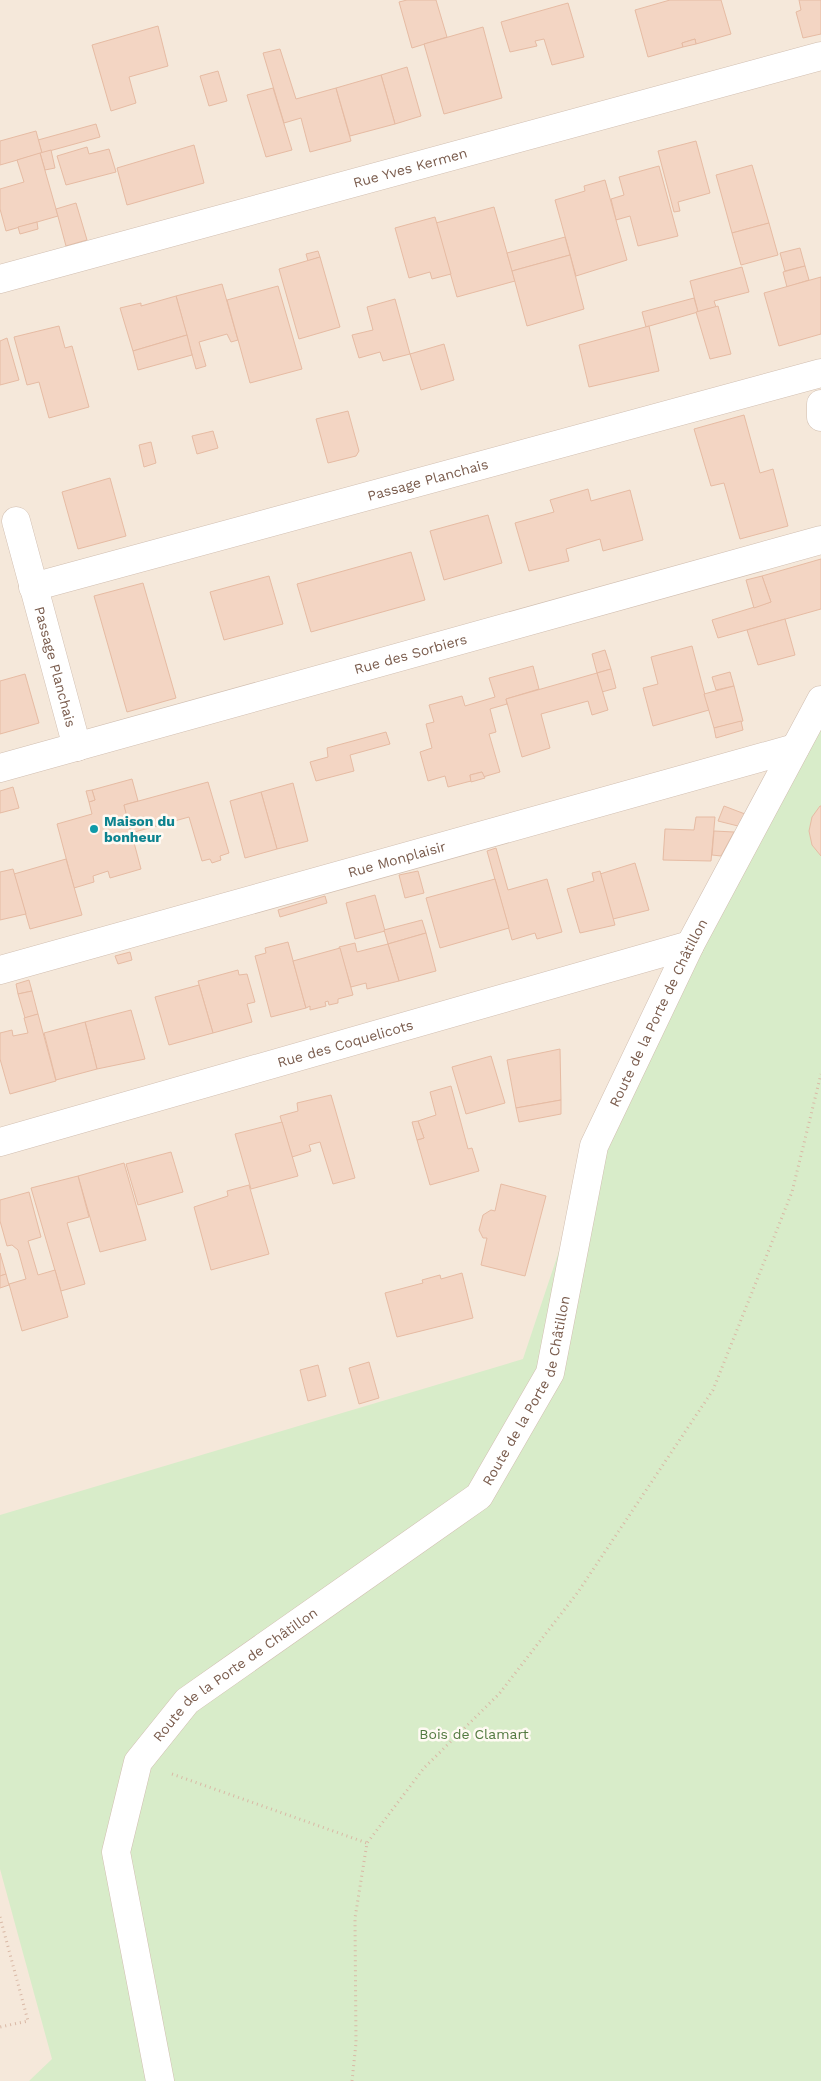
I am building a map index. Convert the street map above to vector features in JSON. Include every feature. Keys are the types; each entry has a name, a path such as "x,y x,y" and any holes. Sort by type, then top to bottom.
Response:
{"street":[{"name":"Rue Yves Kermen","path":"0,279 821,56"},
{"name":"Passage Planchais","path":"33,587 821,372"},
{"path":"821,404 821,417"},
{"name":"Passage Planchais","path":"16,521 77,747"},
{"name":"Rue des Sorbiers","path":"0,768 821,540"},
{"name":"Route de la Porte de Châtillon","path":"160,2081 116,1852 138,1762 187,1701 479,1496 550,1373 594,1146 690,945 821,700"},
{"name":"Rue Monplaisir","path":"0,970 795,748"},
{"name":"Rue des Coquelicots","path":"0,1142 690,945"}],"path":[{"path":"352,2081 356,2043 355,1918 367,1843 424,1768 499,1694 578,1592 713,1390 792,1192 821,1074"},
{"path":"138,1762 367,1843"},
{"path":"0,1918 28,2021 0,2027"}],"shaded area":[{"path":"0,0 821,0 821,2081 0,2081"}],"green space":[{"name":"Bois de Clamart","path":"821,700 821,2081 29,2081 52,2059 0,1869 0,1515 523,1359 594,1146"}],"building":[{"path":"407,0 436,0 447,37 412,48 399,2"},
{"path":"670,0 721,0 731,34 696,44 695,39 682,43 683,47 648,57 635,10"},
{"path":"799,0 821,0 821,34 803,38 796,12 801,10"},
{"path":"568,3 584,57 552,65 544,39 535,41 537,46 510,52 501,22"},
{"path":"158,26 168,66 129,77 136,103 111,111 92,45"},
{"path":"483,27 502,98 444,114 424,44"},
{"path":"695,39 696,44 683,47 682,43"},
{"path":"280,49 296,99 336,88 351,141 310,152 301,118 284,123 263,53"},
{"path":"407,67 421,116 395,124 381,75"},
{"path":"218,71 227,101 209,106 200,76"},
{"path":"381,75 395,124 350,136 336,88"},
{"path":"273,88 292,150 266,157 247,95"},
{"path":"96,124 100,137 42,153 38,140"},
{"path":"36,131 42,153 0,165 0,141"},
{"path":"696,141 710,193 678,202 680,211 674,212 658,151"},
{"path":"194,145 204,183 127,205 117,168"},
{"path":"87,147 89,154 109,149 116,172 66,185 57,156"},
{"path":"51,150 55,168 45,170 40,153"},
{"path":"40,153 58,216 6,231 0,209 0,189 24,182 17,160"},
{"path":"752,165 769,223 732,233 716,175"},
{"path":"659,166 678,236 638,246 630,216 616,220 611,199 624,195 619,177"},
{"path":"605,180 627,260 576,276 555,200 585,191 584,186"},
{"path":"76,203 87,240 66,246 56,209"},
{"path":"494,207 515,281 457,297 436,223"},
{"path":"435,217 451,274 432,279 430,272 409,278 395,228"},
{"path":"37,222 38,229 20,234 18,227"},
{"path":"769,223 778,255 741,265 732,233"},
{"path":"565,237 570,255 512,271 507,253"},
{"path":"800,248 805,266 785,271 780,253"},
{"path":"318,251 320,257 308,261 306,254"},
{"path":"570,255 584,309 527,326 512,271"},
{"path":"320,257 340,327 299,339 279,269"},
{"path":"805,266 809,280 787,287 783,272"},
{"path":"742,267 749,292 714,301 716,307 698,312 690,281"},
{"path":"821,277 821,334 779,346 764,293"},
{"path":"222,284 238,340 231,342 227,334 199,342 206,366 196,369 176,296"},
{"path":"278,286 302,369 250,383 227,300"},
{"path":"176,296 187,335 133,351 120,308 141,303 141,306"},
{"path":"694,298 698,312 646,327 642,312"},
{"path":"395,299 410,354 383,361 380,352 359,358 352,335 373,330 367,307"},
{"path":"718,306 731,354 710,359 696,312"},
{"path":"59,326 65,348 72,346 89,407 49,418 39,382 27,385 14,337"},
{"path":"649,326 659,371 589,387 579,345"},
{"path":"187,335 192,355 138,370 133,351"},
{"path":"7,338 19,380 0,385 0,341"},
{"path":"444,344 454,380 421,390 410,354"},
{"path":"348,411 359,451 356,456 328,463 316,419"},
{"path":"744,415 760,473 773,469 788,526 740,539 724,483 711,486 694,429"},
{"path":"213,431 218,448 197,454 192,436"},
{"path":"151,442 156,463 144,467 139,445"},
{"path":"110,478 126,536 78,549 62,492"},
{"path":"588,489 591,501 630,490 643,540 603,551 600,539 566,549 569,561 529,571 515,523 554,512 550,500"},
{"path":"488,515 502,563 444,580 430,531"},
{"path":"411,552 425,600 311,632 297,584"},
{"path":"821,559 821,609 718,638 712,620 771,602 762,576"},
{"path":"269,576 283,624 224,640 210,592"},
{"path":"762,576 771,602 754,608 746,580"},
{"path":"143,583 176,698 127,712 94,596"},
{"path":"785,619 795,655 758,665 747,630"},
{"path":"692,646 709,710 653,726 643,688 658,684 651,657"},
{"path":"605,650 611,669 597,673 592,654"},
{"path":"533,666 539,689 506,699 507,704 490,709 496,732 489,734 500,772 483,777 482,772 470,775 471,781 448,787 445,776 428,781 420,752 432,748 426,724 434,722 429,705 462,696 465,706 495,697 489,678"},
{"path":"611,669 616,688 602,692 597,673"},
{"path":"730,672 734,686 716,690 712,677"},
{"path":"597,673 608,710 592,715 588,701 541,714 550,748 522,757 506,699"},
{"path":"25,674 39,723 0,734 0,681"},
{"path":"734,686 743,721 714,728 704,694"},
{"path":"741,721 743,730 716,738 714,728"},
{"path":"386,732 390,744 350,755 354,771 316,781 310,762 328,757 327,748"},
{"path":"482,772 485,778 471,782 470,775"},
{"name":"Maison du bonheur","path":"132,779 138,801 124,805 141,869 110,878 108,871 93,876 94,882 74,888 57,824 92,814 89,802 95,800 92,790"},
{"path":"208,782 229,853 220,856 221,860 212,863 210,859 202,861 189,817 131,833 124,805"},
{"path":"293,783 308,841 277,849 261,792"},
{"path":"13,787 19,808 0,813 0,791"},
{"path":"92,790 95,800 89,802 86,791"},
{"path":"261,792 277,849 245,858 230,801"},
{"path":"724,806 745,814 738,826 718,821"},
{"path":"820,806 821,856 812,845 809,831 812,817"},
{"path":"696,817 715,817 711,861 663,860 665,829 694,830"},
{"path":"714,831 734,832 721,856 712,855"},
{"path":"496,848 508,890 547,879 562,932 537,939 535,933 512,940 487,851"},
{"path":"66,859 82,915 30,929 14,874"},
{"path":"635,863 649,910 613,919 600,874"},
{"path":"13,869 26,914 0,920 0,872"},
{"path":"418,871 424,893 405,898 399,875"},
{"path":"600,871 615,925 580,933 567,889 594,881 592,873"},
{"path":"495,879 509,928 440,948 426,898"},
{"path":"375,895 385,931 355,939 346,903"},
{"path":"325,896 327,903 280,917 278,910"},
{"path":"422,920 426,933 388,944 384,930"},
{"path":"426,933 436,971 399,981 388,944"},
{"path":"288,942 306,1008 271,1017 255,956 266,953 265,948"},
{"path":"355,943 357,952 388,944 399,981 367,989 366,983 351,987 339,947"},
{"path":"340,948 353,995 338,999 338,1003 329,1005 328,1001 325,1002 326,1006 310,1010 310,1006 306,1008 293,961"},
{"path":"130,952 132,960 118,964 115,956"},
{"path":"238,970 239,975 247,974 255,1002 247,1004 252,1022 213,1033 198,981"},
{"path":"29,980 32,991 18,994 16,984"},
{"path":"199,985 213,1033 169,1045 155,997"},
{"path":"32,991 38,1014 25,1018 18,994"},
{"path":"131,1010 145,1059 97,1069 85,1022"},
{"path":"38,1014 56,1081 10,1094 0,1059 0,1033 12,1030 13,1036 28,1033 24,1018"},
{"path":"85,1022 97,1069 56,1080 44,1033"},
{"path":"560,1049 561,1100 516,1108 507,1060"},
{"path":"491,1056 505,1103 466,1114 452,1067"},
{"path":"451,1086 468,1149 472,1148 479,1171 430,1185 417,1140 424,1138 418,1121 436,1115 430,1092"},
{"path":"331,1095 355,1178 333,1184 320,1142 309,1145 311,1151 292,1157 280,1116 298,1111 297,1103"},
{"path":"561,1100 561,1114 519,1122 516,1108"},
{"path":"418,1121 424,1138 417,1140 412,1122"},
{"path":"282,1122 298,1176 251,1189 235,1134"},
{"path":"171,1152 183,1192 138,1205 126,1164"},
{"path":"124,1163 146,1240 100,1252 78,1176"},
{"path":"78,1176 89,1217 67,1223 85,1284 61,1291 31,1188"},
{"path":"501,1184 546,1196 525,1276 481,1265 487,1238 483,1238 479,1230 483,1215 491,1210 495,1211"},
{"path":"249,1185 269,1254 211,1270 194,1207 228,1196 227,1191"},
{"path":"29,1192 41,1237 28,1241 38,1275 55,1270 68,1317 22,1331 9,1284 26,1279 18,1250 12,1245 7,1246 0,1221 0,1200"},
{"path":"0,1253 6,1274 0,1276"},
{"path":"462,1273 473,1318 397,1337 385,1293 423,1283 422,1280 440,1275 441,1279"},
{"path":"6,1274 9,1285 0,1288 0,1276"},
{"path":"369,1362 379,1398 359,1404 349,1368"},
{"path":"318,1365 326,1396 308,1401 300,1370"}],"place":[{"name":"Maison du bonheur","path":"94,829"}]}
